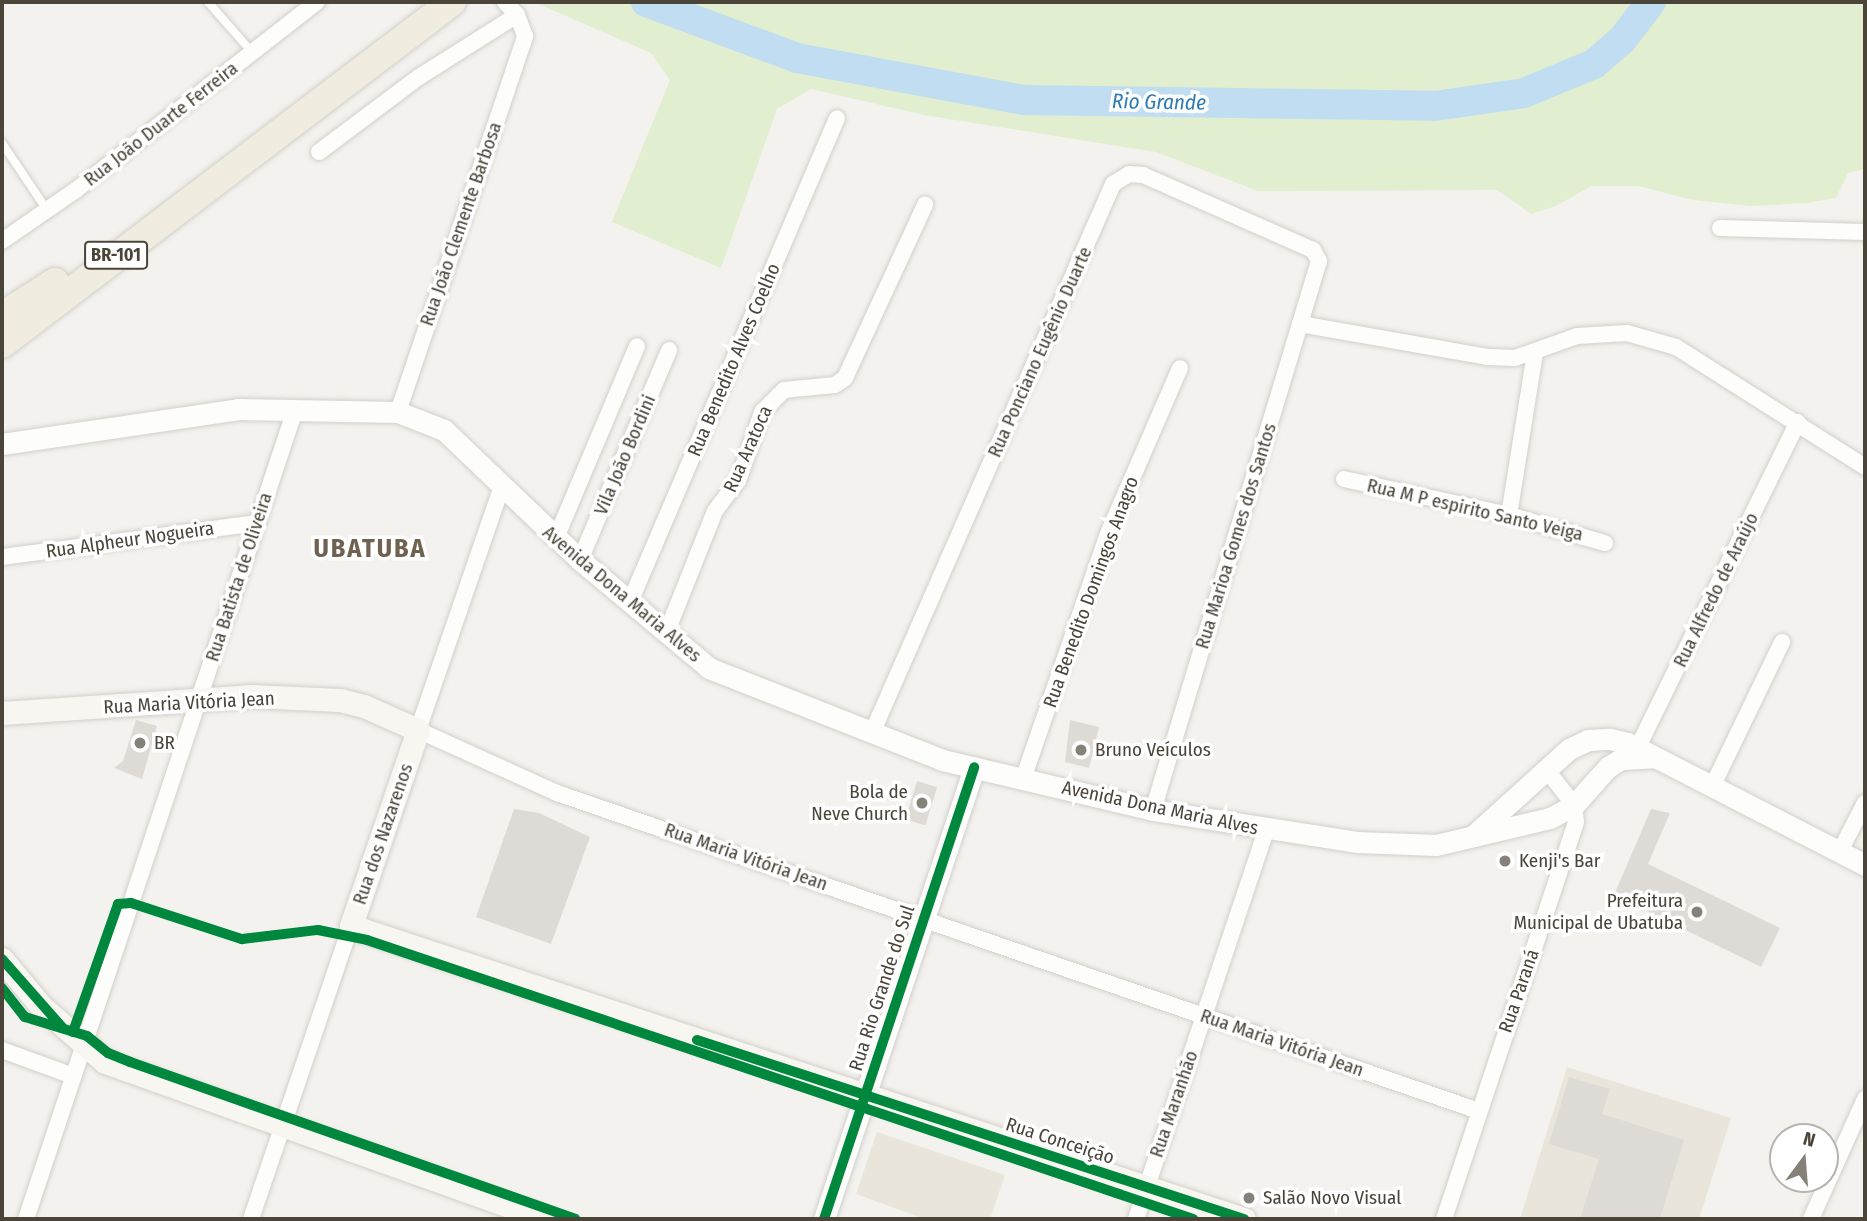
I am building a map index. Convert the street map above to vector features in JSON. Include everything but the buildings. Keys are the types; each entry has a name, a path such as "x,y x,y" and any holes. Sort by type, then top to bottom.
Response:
{"highway":[{"name":"BR-101","path":"2,344 230,167 452,2"},
{"name":"BR-101","path":"2,316 230,167"}],"main road":[{"name":"Rua Maria Vitória Jean","path":"2,713 198,702 252,696 340,700 364,706 418,730"},
{"name":"Rua dos Nazarenos","path":"351,926 418,730"},
{"name":"Rua Conceição","path":"351,926 1244,1219"},
{"path":"2,958 41,1006 104,1062 547,1219"}],"street":[{"name":"Rua João Duarte Ferreira","path":"2,241 47,210 317,2"},
{"path":"319,152 419,77 517,15 505,2"},
{"name":"Rua João Clemente Barbosa","path":"398,412 525,36 517,15"},
{"name":"Rua Benedito Alves Coelho","path":"630,602 837,118"},
{"name":"Rua Ponciano Eugênio Duarte","path":"872,733 1113,184 1129,174 1143,175 1313,250 1319,261"},
{"name":"Rua Aratoca","path":"668,629 715,511 738,481 762,412 784,390 835,385 845,378 925,205"},
{"path":"1720,228 1865,232"},
{"name":"Rua Marioa Gomes dos Santos","path":"1153,810 1319,261"},
{"path":"1300,324 1487,357 1535,353 1577,336 1627,333 1676,347 1865,467"},
{"name":"Vila João Bordini","path":"556,538 637,346"},
{"name":"Vila João Bordini","path":"580,559 669,349"},
{"path":"1509,514 1535,353"},
{"name":"Rua Benedito Domingos Anagro","path":"1023,779 1107,536 1180,369"},
{"name":"Avenida Dona Maria Alves","path":"2,444 238,409 294,413 398,412 443,430 501,489 630,602 668,629 709,668 918,752 1153,810 1265,830 1357,842 1436,845 1469,840 1550,818 1574,805 1608,767 1642,754"},
{"name":"Rua Batista de Oliveira","path":"26,1219 294,413"},
{"name":"Rua Alfredo de Araújo","path":"1642,754 1798,422"},
{"name":"Rua M P espirito Santo Veiga","path":"1344,479 1509,514 1605,542"},
{"name":"Rua dos Nazarenos","path":"418,730 501,489"},
{"name":"Rua Alpheur Nogueira","path":"2,557 257,523"},
{"path":"1712,787 1782,642"},
{"name":"Rua Maria Vitória Jean","path":"418,730 557,793 925,917 1479,1111"},
{"path":"1469,840 1569,749 1588,740 1610,740 1712,787 1865,864"},
{"name":"Rua Rio Grande do Sul","path":"824,1219 974,767"},
{"path":"1546,769 1574,805"},
{"path":"1840,851 1865,803"},
{"name":"Rua Paraná","path":"1444,1219 1571,840 1574,805"},
{"name":"Rua Maranhão","path":"1136,1219 1265,830"},
{"name":"Rua dos Nazarenos","path":"251,1219 351,926"},
{"path":"2,1049 73,1076"},
{"path":"1811,1219 1865,1098"}],"lane":[{"path":"208,2 252,52"},
{"path":"2,143 47,210"}],"shaded area":[{"path":"1567,1067 1731,1118 1699,1219 1520,1219"},
{"path":"877,1132 1005,1175 990,1219 925,1219 856,1194"}],"green space":[{"path":"534,2 1865,2 1865,169 1848,173 1836,198 1807,203 1750,206 1693,200 1638,186 1591,186 1556,206 1531,214 1497,190 1258,191 1156,152 924,115 811,89 777,109 721,268 612,222 670,80 651,53"}],"waterway":[{"name":"Rio Grande","path":"646,2 797,58 1024,100 1435,106 1524,93 1594,64 1622,40 1651,2"}],"cycle path":[{"path":"824,1219 974,767"},
{"path":"73,1032 118,904 131,903 242,939 318,930 367,940 1193,1219"},
{"path":"2,959 62,1027"},
{"path":"2,988 25,1017 87,1036 108,1053 130,1062 575,1219"},
{"path":"697,1040 1244,1219"}],"place":[{"name":"BR","path":"140,743"},
{"name":"Bruno Veículos","path":"1081,750"},
{"name":"Bola de Neve Church","path":"922,803"},
{"name":"Kenji's Bar","path":"1505,861"},
{"name":"Prefeitura Municipal de Ubatuba","path":"1697,912"},
{"name":"Salão Novo Visual","path":"1249,1198"}],"district":[{"name":"UBATUBA","path":"370,549"}]}
